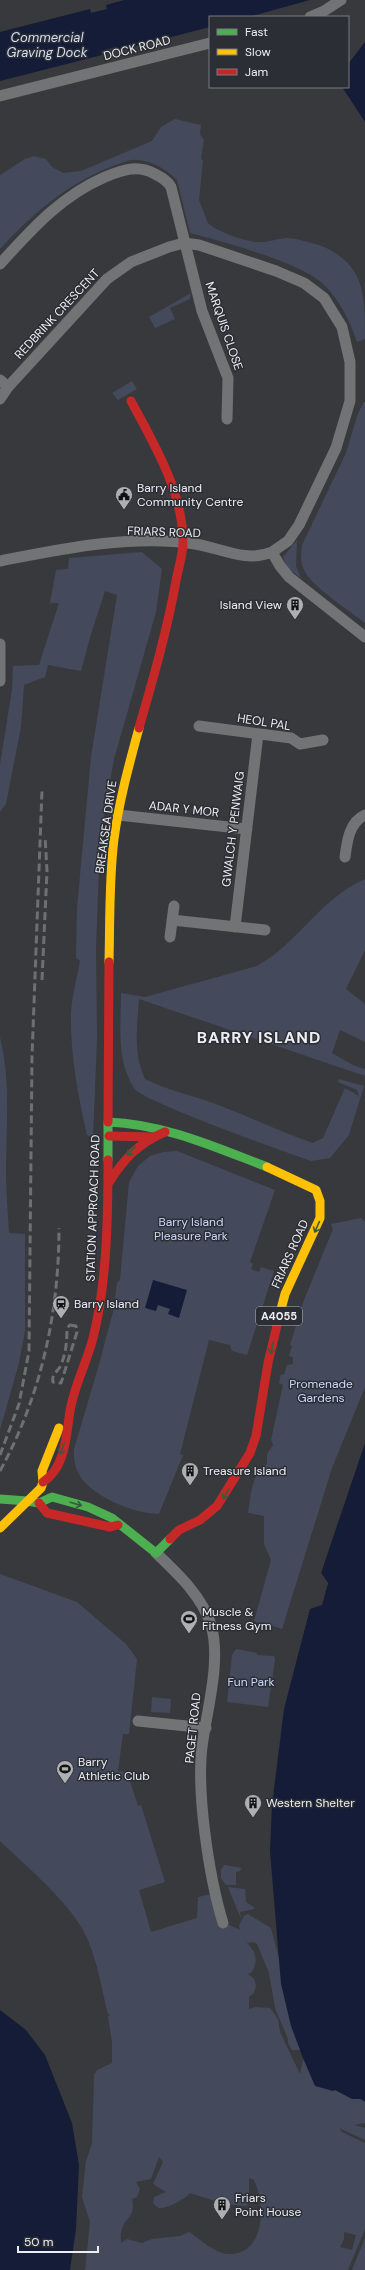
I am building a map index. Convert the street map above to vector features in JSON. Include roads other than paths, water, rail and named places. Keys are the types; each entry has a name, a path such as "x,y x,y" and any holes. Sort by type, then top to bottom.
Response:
{"main road":[{"name":"BREAKSEA DRIVE","path":"108,1122 110,885 118,815 131,753 169,620 183,543 180,518 171,484 155,446 131,401"},
{"name":"FRIARS ROAD","path":"108,1122 130,1123 153,1127 165,1132 190,1137 276,1170 316,1190 320,1202 320,1218 285,1294 268,1363 256,1436 250,1453 217,1506 200,1520 179,1530 156,1554"},
{"name":"STATION APPROACH ROAD","path":"0,1528 41,1488 43,1482 42,1471 48,1451 62,1422 70,1411 98,1315 102,1286 108,1184 108,1122"},
{"name":"A4055","path":"108,1184 129,1154 152,1136 165,1132"},
{"path":"109,1136 152,1136"},
{"path":"0,1499 39,1503 52,1497 100,1512 112,1518 118,1525 156,1554"},
{"path":"39,1503 47,1513 110,1527 118,1525"}],"street":[{"path":"322,14 341,0"},
{"name":"DOCK ROAD","path":"0,96 209,43"},
{"name":"MARQUIS CLOSE","path":"0,264 32,228 63,201 92,183 132,168 148,170 169,184 202,311 228,378 227,419"},
{"name":"REDBRINK CRESCENT","path":"0,399 4,384 107,279 141,257 184,243 206,247 276,271 304,283 318,292 328,303 342,327 347,344 350,368 350,401 340,439 298,528 283,546 272,552"},
{"name":"FRIARS ROAD","path":"0,561 78,546 148,542 183,543 204,546 247,557 272,552"},
{"path":"272,552 280,566 289,576 365,637"},
{"path":"0,644 0,680"},
{"name":"HEOL PAL","path":"199,726 291,738 300,744 323,740"},
{"name":"GWALCH Y PENWAIG","path":"234,927 258,734"},
{"name":"ADAR Y MOR","path":"118,815 246,829"},
{"path":"345,857 350,832 356,820 365,815"},
{"path":"170,937 174,906"},
{"path":"172,920 265,930"},
{"name":"PAGET ROAD","path":"156,1554 194,1593 202,1605 210,1624 214,1653 206,1728 203,1739 202,1761 205,1826 213,1880 223,1923"},
{"path":"138,1721 206,1728"}],"water":[{"name":"Commercial Graving Dock","path":"124,0 310,0 253,16 209,16 209,27 117,51 116,47 101,51 102,55 0,81 0,32 90,9 91,13 107,9 106,5"},
{"path":"365,42 365,122 343,88 349,88 349,63"},
{"path":"153,1280 187,1290 179,1318 168,1314 170,1309 158,1305 156,1311 145,1308"},
{"path":"365,1443 365,2102 361,2099 352,2099 335,2090 333,2091 315,2086 303,2058 291,2026 281,1984 270,1851 272,1805 284,1709 310,1608 322,1604 328,1583 321,1573"},
{"path":"0,2010 26,2030 45,2055 72,2123 79,2165 76,2229 70,2270 0,2270"}],"railway":[{"path":"0,1455 19,1404 29,1351 32,1057 42,790"},
{"path":"42,980 47,871 45,836"},
{"path":"0,1471 27,1413 37,1384 45,1353 56,1291 59,1228"},
{"path":"70,1325 76,1326 77,1332 61,1383 53,1382 53,1377 60,1367 64,1356 67,1328 70,1325"}],"place":[{"name":"Barry Island Community Centre","path":"124,510"},
{"name":"Island View","path":"295,620"},
{"name":"Barry Island","path":"61,1319"},
{"name":"Treasure Island","path":"190,1486"},
{"name":"Muscle & Fitness Gym","path":"189,1634"},
{"name":"Barry Athletic Club","path":"65,1784"},
{"name":"Western Shelter","path":"253,1818"},
{"name":"Friars Point House","path":"222,2220"}],"district":[{"name":"BARRY ISLAND","path":"259,1037"}],"park label":[{"name":"Barry Island Pleasure Park","path":"191,1229"},
{"name":"Promenade Gardens","path":"321,1391"},
{"name":"Fun Park","path":"251,1682"}]}
